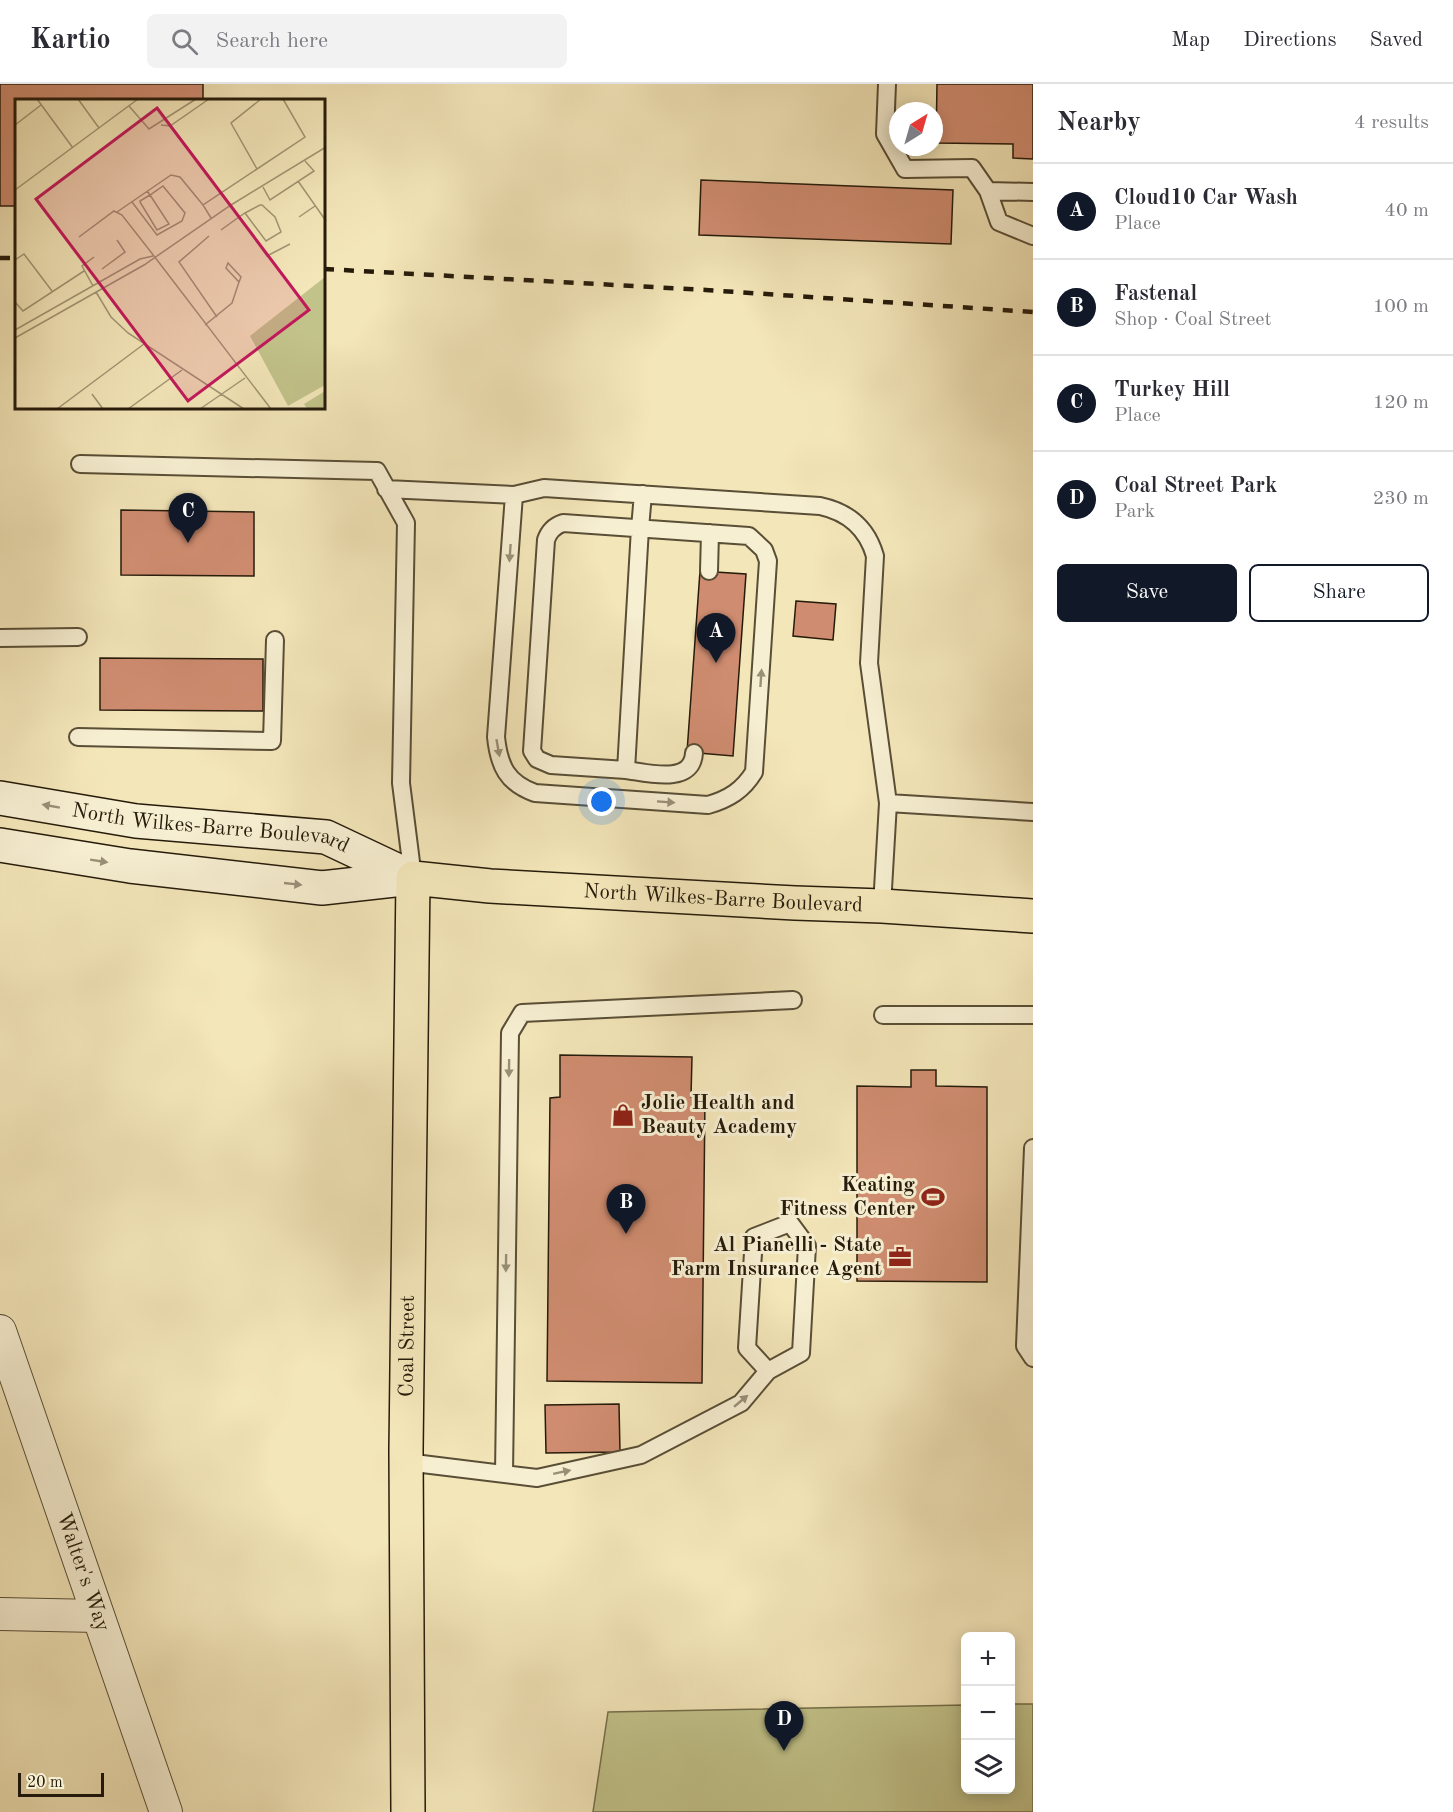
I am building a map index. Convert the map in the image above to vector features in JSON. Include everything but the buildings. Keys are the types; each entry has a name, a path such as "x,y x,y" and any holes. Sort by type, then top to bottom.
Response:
{"main road":[{"name":"North Wilkes-Barre Boulevard","path":"0,798 136,821 326,837 413,878"},
{"name":"North Wilkes-Barre Boulevard","path":"0,845 130,866 322,888 413,878 502,887 1033,916"},
{"name":"Coal Street","path":"408,1812 406,1462 413,878"}],"street":[{"name":"Walter's Way","path":"0,1331 166,1812"},
{"path":"0,1614 98,1616"}],"lane":[{"path":"887,84 885,134 905,169 972,168 988,191 999,222 1033,236"},
{"path":"988,191 1033,192"},
{"path":"80,464 377,471 406,523 402,783 413,878"},
{"path":"387,489 514,495 544,488 820,506 836,509 862,529 870,541 875,556 869,663 888,803 882,906"},
{"path":"627,770 643,494"},
{"path":"514,495 496,737 498,753 510,779 520,788 535,793 708,805 723,801 747,785 754,772 768,561 764,550 749,536 563,523 555,526 546,540 532,751 537,759 551,765 627,770 670,776 690,766 694,753"},
{"path":"709,571 710,533"},
{"path":"0,638 78,637"},
{"path":"78,737 272,741 275,640"},
{"path":"888,803 1033,812"},
{"path":"504,1474 510,1033 522,1013 793,1000"},
{"path":"884,1015 1033,1015"},
{"path":"1033,1148 1025,1346 1033,1358"},
{"path":"406,1462 537,1478 642,1455 741,1403 768,1371 801,1353 807,1246 790,1223 754,1237 747,1348 768,1371"}],"green space":[{"path":"1015,1704 1033,1704 1033,1812 593,1812 608,1712 961,1705 961,1794 1015,1794"}],"railway":[{"path":"0,258 15,258"},
{"path":"326,269 706,290 1033,312"}],"place":[{"name":"Turkey Hill","path":"188,543"},
{"name":"Cloud10 Car Wash","path":"716,663"},
{"name":"Jolie Health and Beauty Academy","path":"623,1115"},
{"name":"Keating Fitness Center","path":"933,1197"},
{"name":"Fastenal","path":"626,1234"},
{"name":"Al Pianelli - State Farm Insurance Agent","path":"900,1257"},
{"name":"Coal Street Park","path":"784,1751"}]}
